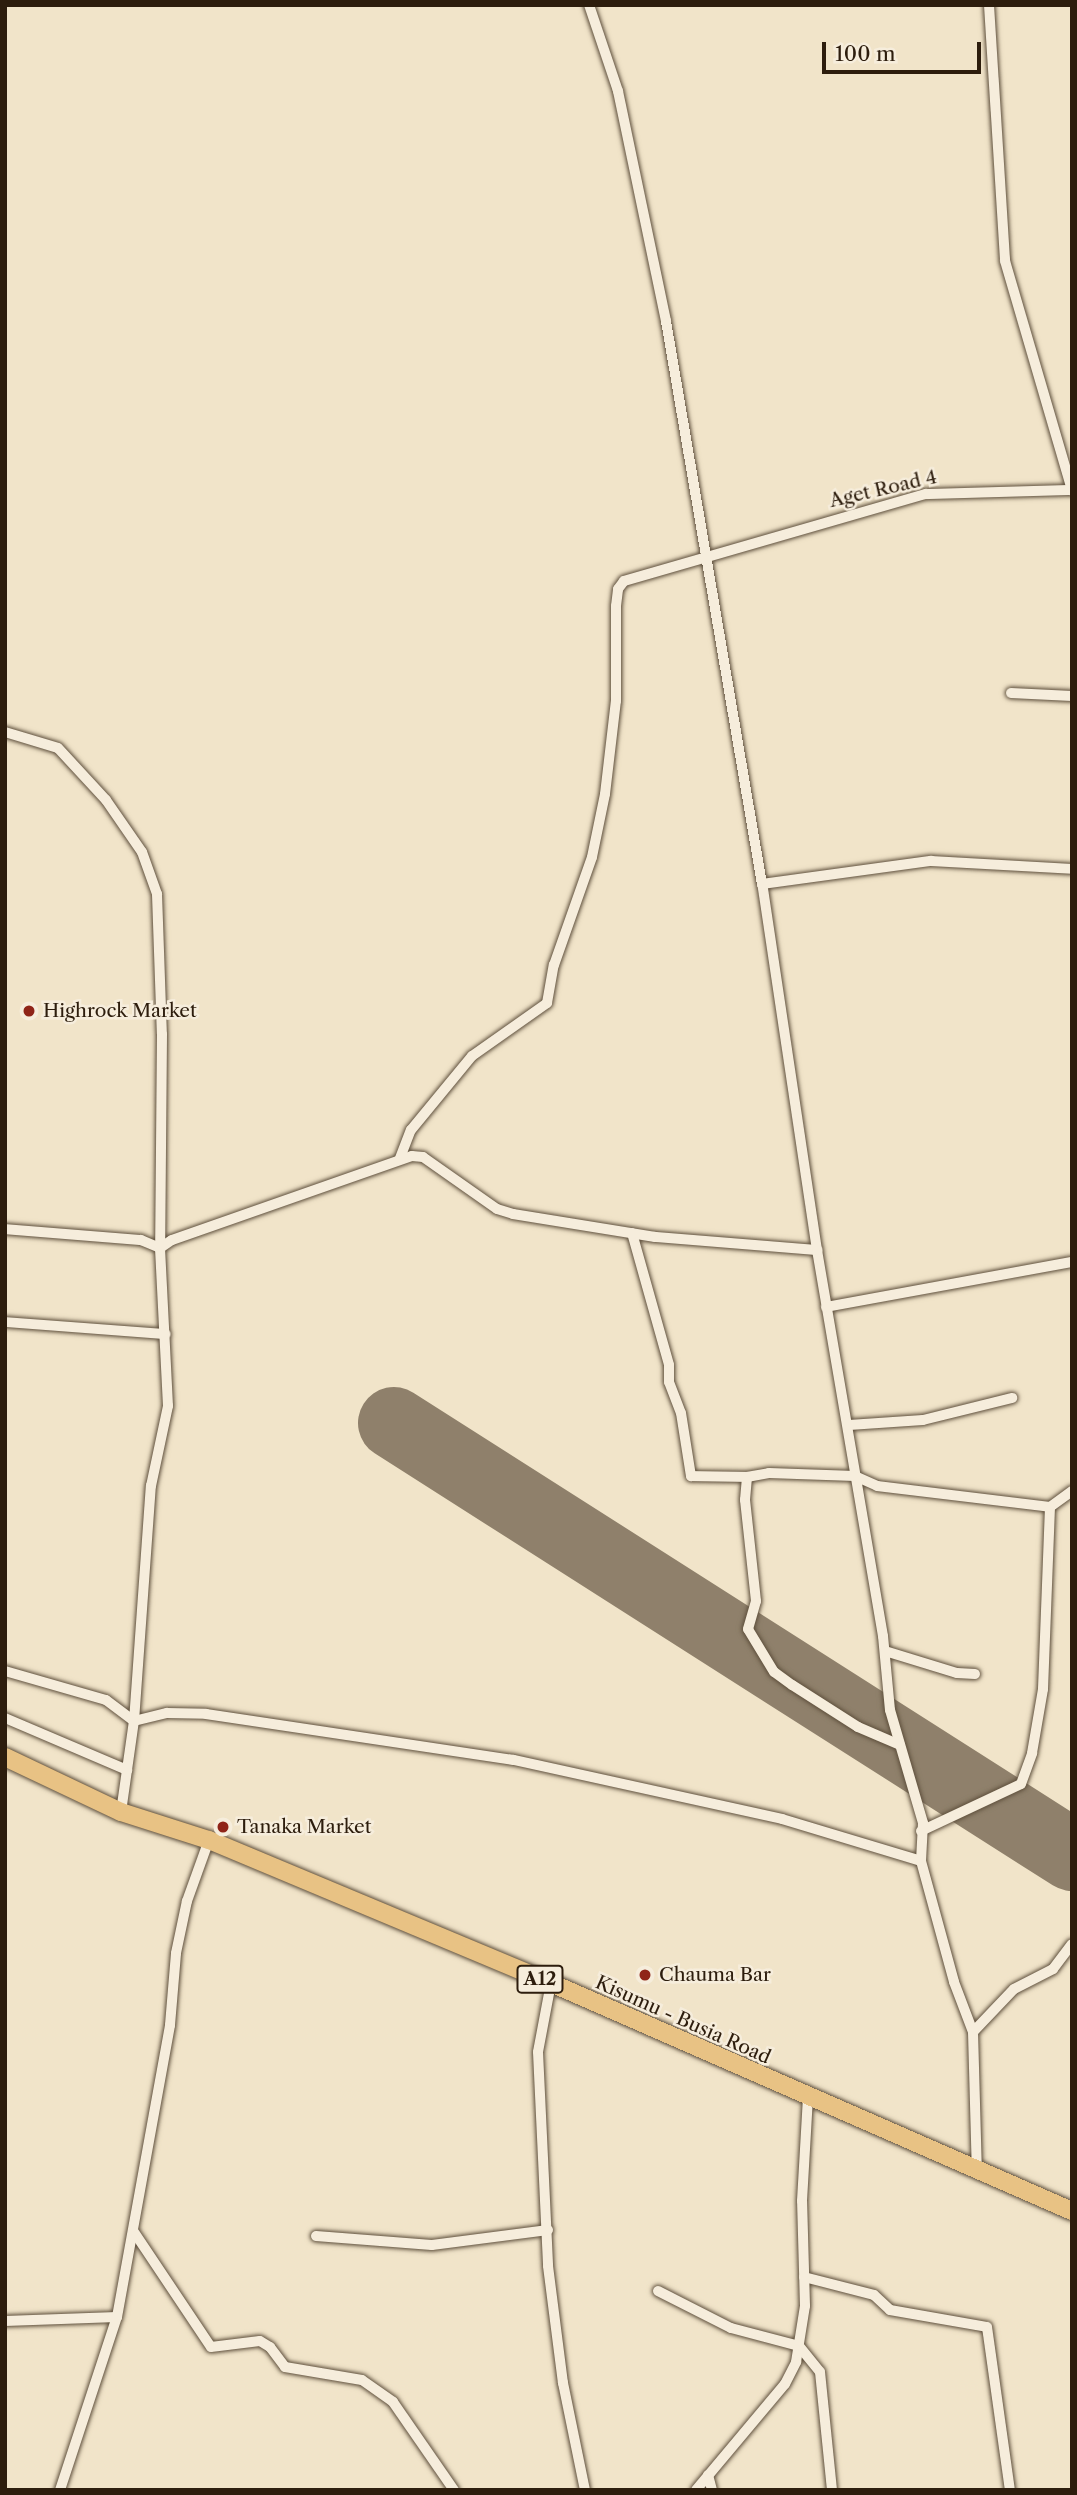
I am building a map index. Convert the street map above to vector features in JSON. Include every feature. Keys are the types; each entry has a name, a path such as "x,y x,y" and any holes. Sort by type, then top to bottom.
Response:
{"highway":[{"name":"Kisumu - Busia Road","path":"5,1757 121,1812 209,1840 551,1983 808,2098 1072,2211"}],"street":[{"path":"589,5 618,91 666,321 709,559 725,679 762,884 826,1307 849,1425 885,1651 890,1710 921,1831 921,1861 954,1982 973,2032 977,2171"},
{"path":"989,5 1005,261 1072,490"},
{"name":"Aget Road 4","path":"400,1158 411,1130 472,1056 547,1003 554,965 592,856 605,794 616,701 618,589 636,574 709,559 796,528 926,494 1072,490"},
{"path":"1011,693 1072,696"},
{"path":"5,732 48,743 73,763 134,838 155,883 162,1034 160,1248 168,1406 151,1486 134,1721 121,1812"},
{"path":"762,884 932,861 1072,869"},
{"path":"160,1248 172,1240 400,1158 423,1157 505,1211 632,1233 817,1250"},
{"path":"5,1229 141,1240 160,1248"},
{"path":"632,1233 670,1365 669,1382 681,1413 691,1476 747,1477 769,1473 855,1476 877,1486 1050,1507 1072,1491"},
{"path":"826,1307 1072,1262"},
{"path":"5,1322 166,1334"},
{"path":"849,1425 923,1420 1012,1398"},
{"path":"747,1477 745,1500 756,1601 748,1629 783,1679 858,1727 901,1745"},
{"path":"921,1831 1021,1784 1032,1753 1043,1689 1050,1507"},
{"path":"885,1651 957,1673 975,1674"},
{"path":"5,1671 106,1700 134,1721"},
{"path":"134,1721 167,1713 206,1714 514,1760 782,1819 921,1861"},
{"path":"5,1718 127,1770"},
{"path":"60,2490 117,2317 170,2025 176,1953 187,1901 209,1840"},
{"path":"973,2032 1014,1989 1053,1969 1072,1944"},
{"path":"551,1983 538,2052 548,2266 563,2383 585,2490"},
{"path":"696,2490 785,2384 800,2346 808,2098"},
{"path":"316,2236 432,2245 548,2230"},
{"path":"134,2232 211,2347 260,2341 285,2367 362,2380 393,2402 454,2490"},
{"path":"804,2277 874,2295 890,2310 987,2327 1010,2490"},
{"path":"657,2291 731,2328 800,2346 820,2372 832,2490"},
{"path":"5,2321 117,2317"},
{"path":"708,2474 712,2490"}],"runway":[{"path":"394,1423 1072,1855"}],"place":[{"name":"Highrock Market","path":"29,1011"},
{"name":"Tanaka Market","path":"223,1827"},
{"name":"Chauma Bar","path":"645,1975"}]}
